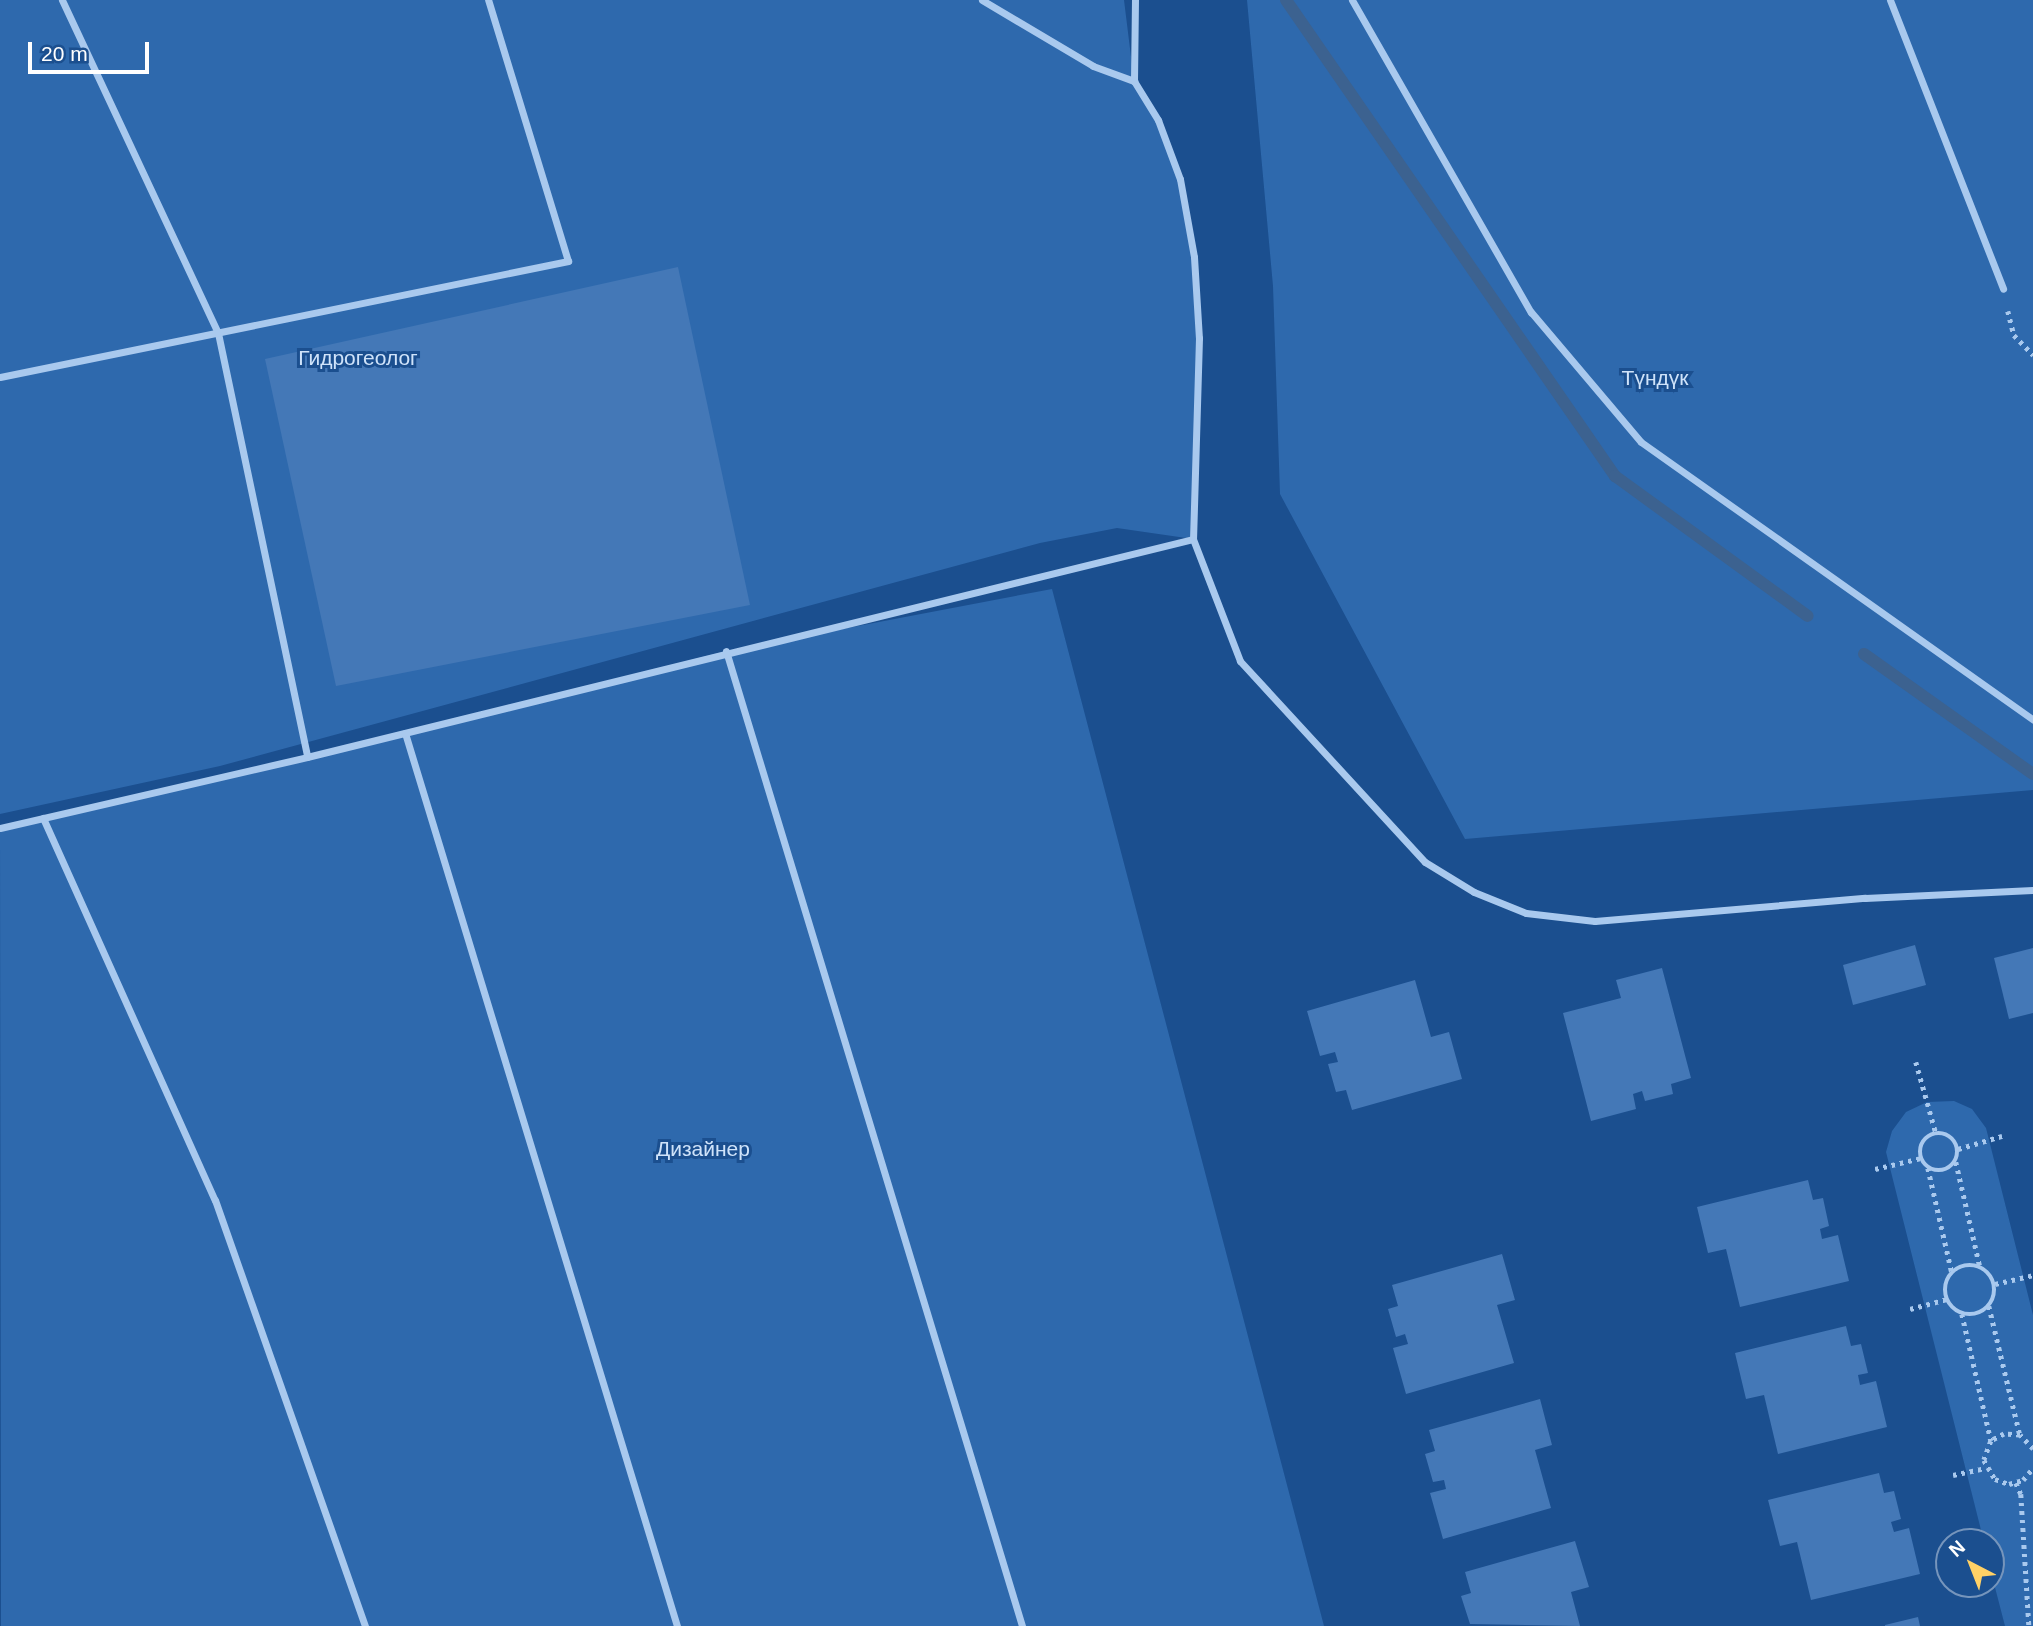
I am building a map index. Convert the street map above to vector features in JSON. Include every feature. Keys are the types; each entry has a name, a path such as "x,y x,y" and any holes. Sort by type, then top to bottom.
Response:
{"street":[{"path":"62,0 218,333 307,757"},
{"path":"0,377 568,261 488,0"},
{"path":"982,0 1093,66 1134,81"},
{"path":"1135,0 1134,81 1158,120 1180,178 1194,257 1199,338 1193,540 1240,661 1425,862 1474,892 1526,913 1594,922 1865,898 2033,890"},
{"path":"1352,0 1531,312 1641,442 2033,720"},
{"path":"1890,0 2003,289"},
{"path":"0,828 307,757 726,652 1193,540"},
{"path":"726,652 1022,1626"},
{"path":"405,733 677,1626"},
{"path":"43,818 215,1200 365,1626"}],"path":[{"path":"2003,289 2014,335 2033,355"},
{"path":"1916,1062 1936,1133"},
{"path":"1936,1133 1953,1138 1958,1149 1956,1161 1980,1267 1995,1284"},
{"path":"1936,1133 1921,1145 1920,1158 1928,1168 1952,1273"},
{"path":"1958,1149 2002,1136"},
{"path":"1875,1169 1920,1158"},
{"path":"1928,1168 1941,1171 1956,1161"},
{"path":"1980,1267 1965,1265 1952,1273 1946,1285 1947,1300 1962,1314 1991,1441"},
{"path":"1995,1284 2033,1275"},
{"path":"1995,1284 1989,1306 2020,1435 2033,1449"},
{"path":"1910,1309 1947,1300"},
{"path":"1962,1314 1976,1314 1989,1306"},
{"path":"2020,1435 2004,1434 1991,1441 1985,1454 1986,1468 2001,1482 2016,1483 2033,1468"},
{"path":"1953,1475 1986,1468"},
{"path":"2016,1483 2021,1493 2029,1626"}],"green space":[{"name":"Гидрогеолог","path":"0,0 1124,0 1134,81 1158,120 1180,179 1194,257 1199,338 1193,539 1117,528 1040,543 220,766 0,814"},
{"name":"Түндүк","path":"1247,0 2033,0 2033,790 1465,839 1280,494 1273,286"},
{"name":"Дизайнер","path":"1052,589 1324,1626 1,1626 0,828 307,757 726,651"},
{"path":"1954,1101 1972,1109 1986,1128 2033,1315 2033,1626 2005,1626 1998,1598 2005,1598 2005,1528 1980,1528 1886,1152 1892,1131 1906,1112 1927,1102"}],"building":[{"path":"678,267 750,605 336,686 265,359"},
{"path":"1915,945 1926,985 1853,1005 1843,965"},
{"path":"2033,948 2033,1013 2009,1019 1994,958"},
{"path":"1662,968 1691,1078 1671,1084 1673,1094 1645,1101 1642,1091 1633,1094 1636,1109 1591,1121 1563,1013 1621,998 1616,980"},
{"path":"1415,980 1431,1037 1449,1032 1462,1079 1352,1110 1346,1090 1336,1092 1328,1064 1338,1062 1335,1052 1320,1056 1307,1011"},
{"path":"1808,1180 1813,1200 1823,1198 1829,1226 1820,1229 1822,1239 1838,1235 1849,1281 1740,1307 1726,1249 1708,1253 1697,1207"},
{"path":"1502,1254 1515,1300 1497,1305 1514,1363 1406,1394 1393,1348 1408,1344 1405,1334 1396,1337 1388,1309 1398,1306 1392,1285"},
{"path":"1846,1326 1851,1346 1861,1344 1868,1373 1858,1375 1860,1385 1876,1381 1887,1427 1778,1454 1764,1395 1746,1399 1735,1353"},
{"path":"1540,1399 1552,1445 1535,1450 1551,1508 1443,1539 1430,1493 1446,1489 1444,1480 1433,1482 1425,1454 1435,1451 1429,1430"},
{"path":"1879,1473 1884,1493 1894,1491 1901,1519 1891,1522 1894,1532 1909,1528 1920,1574 1811,1600 1797,1542 1780,1546 1768,1500"},
{"path":"1575,1541 1589,1587 1571,1592 1580,1626 1470,1624 1461,1596 1471,1593 1465,1572"},
{"path":"1918,1617 1920,1626 1885,1626 1885,1625"}],"waterway":[{"path":"1286,0 1615,476 1808,616"},
{"path":"1864,654 2033,774"}]}
